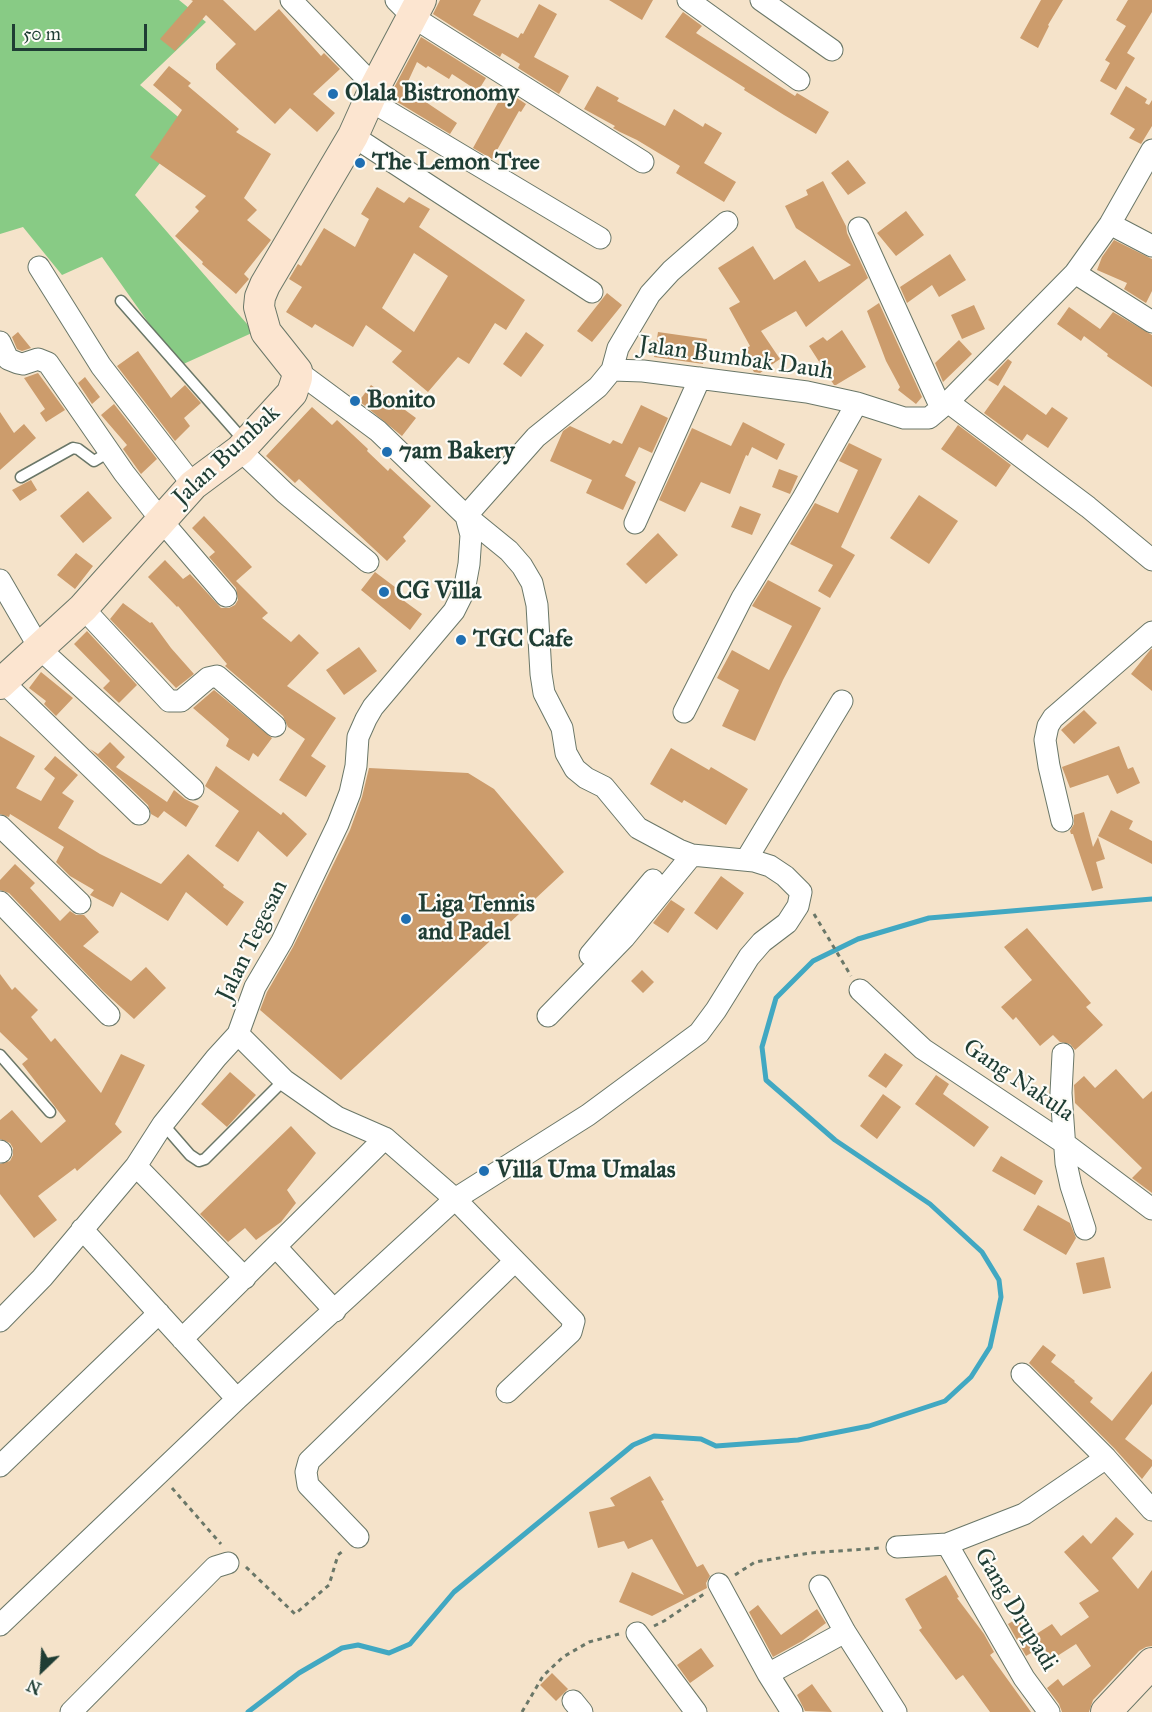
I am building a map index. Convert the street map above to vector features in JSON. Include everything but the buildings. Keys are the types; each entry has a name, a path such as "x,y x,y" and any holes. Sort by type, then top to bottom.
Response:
{"street":[{"path":"291,0 372,93 600,238"},
{"path":"688,0 799,80"},
{"path":"761,0 832,50"},
{"path":"0,1625 237,1399 455,1199 588,1115 699,1033 716,1010 748,957 794,915 801,892 785,876 770,866 746,860 686,853 639,828 604,787 586,778 575,769 569,761 562,728 544,693 537,605 532,583 522,566 509,551 466,516 378,431 297,371 266,332 259,307 265,285 353,136 410,6 643,162"},
{"path":"353,136 592,292"},
{"name":"Jalan Bumbak Dauh","path":"466,516 536,437 598,387 612,370 644,371 807,392 857,403 890,414 917,419 929,418 945,405 1075,273 1110,224 1152,150"},
{"path":"612,370 618,348 650,294 671,271 727,222"},
{"path":"1110,224 1152,246"},
{"path":"859,228 945,405 1080,501 1152,560"},
{"path":"39,267 101,366 193,485"},
{"path":"1075,273 1152,322"},
{"path":"0,342 8,359 23,364 39,359 48,363 109,453 161,520 226,596"},
{"name":"Jalan Bumbak","path":"1,682 83,608 193,485 243,447 292,393 296,386 297,371"},
{"path":"635,523 700,378"},
{"path":"684,712 742,598 857,403"},
{"path":"243,447 285,492 368,562"},
{"name":"Jalan Tegesan","path":"466,516 471,535 464,591 454,611 373,707 366,719 358,737 356,766 350,794 338,824 282,941 255,987 238,1034 284,1080 337,1117 385,1138 455,1199 574,1321 571,1332 507,1392"},
{"path":"0,580 40,649 194,789"},
{"path":"83,608 169,701 181,701 208,678 217,676 275,726"},
{"path":"1062,821 1047,748 1048,726 1053,718 1150,638"},
{"path":"1,682 139,814"},
{"path":"746,860 842,701"},
{"path":"0,826 80,903"},
{"path":"582,964 686,853"},
{"path":"548,1016 624,938 686,853"},
{"path":"0,902 109,1015"},
{"name":"Gang Nakula","path":"860,990 922,1049 1065,1143 1152,1209"},
{"path":"0,1321 42,1278 136,1166 163,1124 238,1034"},
{"path":"1063,1054 1060,1093 1066,1163 1085,1229"},
{"path":"182,1339 385,1138"},
{"path":"136,1166 245,1278"},
{"path":"82,1229 237,1399"},
{"path":"276,1247 335,1311"},
{"path":"358,1537 308,1485 306,1472 309,1461 516,1261"},
{"path":"0,1466 159,1313"},
{"path":"1022,1374 1106,1458 1152,1510"},
{"path":"947,1545 1024,1514 1106,1458"},
{"name":"Gang Drupadi","path":"897,1547 947,1545 1024,1678 1049,1712"},
{"path":"71,1712 215,1567 228,1563"},
{"path":"719,1584 768,1674 792,1712"},
{"path":"820,1586 845,1632 896,1712"},
{"path":"768,1674 845,1632"},
{"path":"637,1633 696,1712"},
{"path":"1106,1712 1152,1663"}],"lane":[{"path":"121,301 243,447"},
{"path":"21,477 73,448 94,461 109,453"},
{"path":"0,1055 50,1112"},
{"path":"163,1124 190,1155 200,1161 205,1160 284,1080"}],"path":[{"path":"827,935 840,958"},
{"path":"159,1474 226,1549 228,1563 248,1567 294,1614 328,1585 339,1555 358,1537"},
{"path":"522,1712 543,1676 563,1657 589,1642 604,1637 637,1633 664,1621 755,1562 810,1553 897,1547"}],"green space":[{"path":"0,0 179,0 206,22 140,85 189,126 135,195 254,332 179,366 102,257 62,275 23,227 0,234"}],"waterway":[{"path":"248,1712 299,1673 342,1648 358,1645 389,1653 410,1644 454,1592 633,1445 654,1436 701,1439 716,1446 798,1440 869,1426 945,1401 971,1377 990,1347 1001,1297 999,1280 982,1252 930,1204 835,1140 766,1080 762,1047 776,998 813,961 858,939 929,918 1152,899"}],"place":[{"name":"Olala Bistronomy","path":"333,94"},
{"name":"The Lemon Tree","path":"360,163"},
{"name":"Bonito","path":"355,401"},
{"name":"7am Bakery","path":"387,452"},
{"name":"CG Villa","path":"384,592"},
{"name":"TGC Cafe","path":"461,640"},
{"name":"Liga Tennis and Padel","path":"406,919"},
{"name":"Villa Uma Umalas","path":"484,1171"}]}
